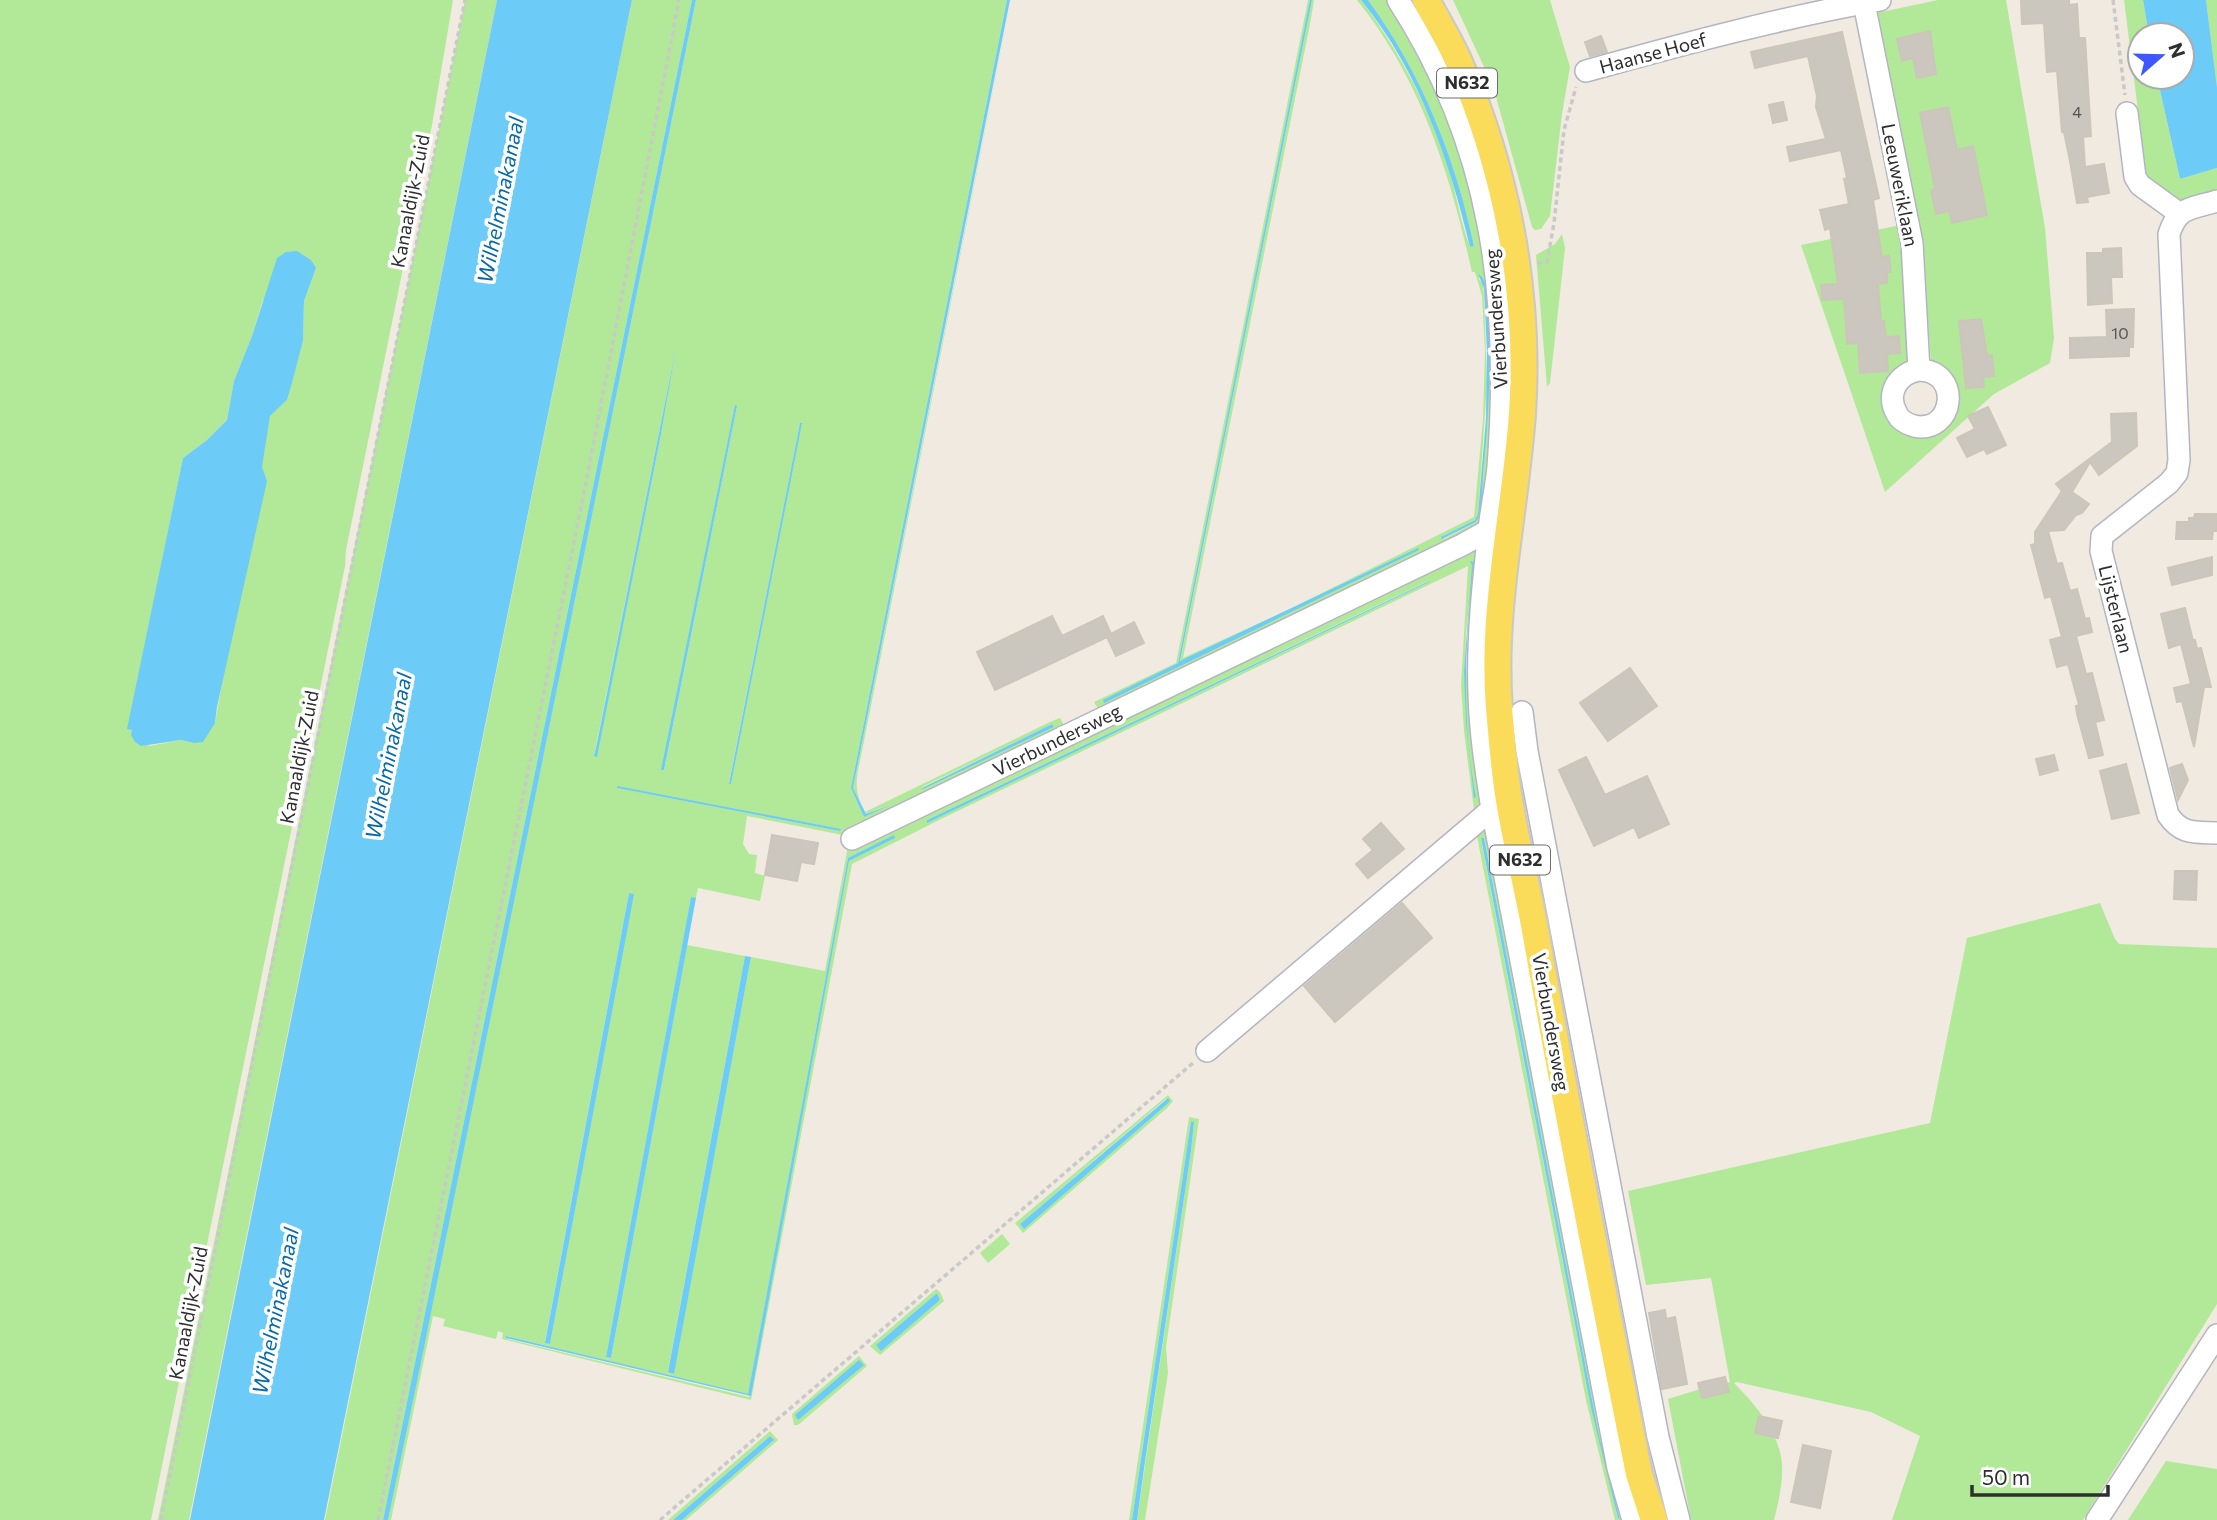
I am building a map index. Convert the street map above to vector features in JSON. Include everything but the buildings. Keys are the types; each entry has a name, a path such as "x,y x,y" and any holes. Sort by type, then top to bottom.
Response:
{"main road":[{"name":"Vierbundersweg","path":"1426,0 1457,58 1479,114 1502,190 1517,266 1522,331 1522,414 1500,524 1496,644 1500,806 1537,940 1560,1079 1639,1474 1654,1520"}],"street":[{"name":"Vierbundersweg","path":"852,839 1500,524 1497,469 1502,371 1496,268 1473,155 1435,66 1398,0"},
{"name":"Haanse Hoef","path":"1586,71 1720,35 1872,1"},
{"name":"Leeuweriklaan","path":"1872,1 1912,243 1919,370"},
{"path":"2127,113 2134,177 2140,185 2180,214 2217,201"},
{"name":"Lijsterlaan","path":"2180,214 2174,219 2169,234 2179,460 2177,473 2169,483 2102,536 2101,551 2168,815 2176,827 2188,832 2217,833"},
{"name":"Vierbundersweg","path":"1522,712 1535,794 1658,1437 1679,1520"},
{"path":"1206,1051 1500,806 1535,794"},
{"name":"Vierbundersweg","path":"1500,806 1618,1468 1633,1520"},
{"path":"2097,1520 2217,1335"}],"path":[{"name":"Kanaaldijk-Zuid","path":"161,1520 465,0"},
{"path":"378,1520 580,514 679,0"},
{"path":"2113,0 2127,113"},
{"name":"Haanse Hoef","path":"1517,266 1547,262 1568,111 1573,91 1586,71"},
{"path":"660,1520 1206,1051"}],"green space":[{"path":"0,0 453,0 432,125 346,550 345,566 151,1520 0,1520","holes":["316,268 304,301 303,341 287,400 270,415 215,723 194,743 181,740 149,746 132,729 128,729 183,458 227,420 234,381 263,300"]},
{"path":"465,0 497,0 189,1520 158,1520"},
{"path":"632,0 692,0 383,1520 325,1520"},
{"path":"696,0 1007,0 851,788 864,817 890,804 866,814 865,812 1052,721 1060,718 1064,725 1060,735 843,835 747,816 743,844 749,854 757,855 755,873 765,876 760,901 698,888 696,898 691,898 606,1357 611,1358 687,945 745,956 668,1371 673,1374 751,957 825,971 848,846 1484,540 1486,805 1475,818 1461,685 1468,566 852,864 751,1400 502,1339 503,1333 498,1331 496,1339 443,1326 445,1319 433,1316 391,1520 388,1520","holes":["677,343 598,748 594,756","737,406 664,770 662,769","801,423 731,784 729,783","1474,562 1465,692 1466,633","1428,581 928,822 927,820","1052,724 1054,727 922,788 922,787","618,788 840,829 840,831","895,838 849,861 749,1397 507,1339 507,1336 748,1395 848,858","629,893 633,894 550,1344 545,1342"]},
{"path":"1011,0 859,768 857,789 861,804 853,788"},
{"path":"1308,0 1309,7 1178,663 1103,701 1418,549 1180,662 1312,0 1310,24 1183,658 1290,609 1474,517 1483,419 1485,352 1482,296 1475,272 1472,272 1443,164 1416,95 1399,62 1357,0 1361,0 1365,5 1390,42 1422,100 1447,163 1470,247 1474,246 1456,178 1434,117 1405,59 1368,0 1392,0 1401,14 1467,160 1496,328 1485,530 1107,712 1098,709 1094,702 1176,663","holes":["1482,277 1487,299 1489,387 1480,509 1476,522 1444,539 1442,537 1475,520 1478,514 1487,384 1483,284 1478,278"]},
{"path":"1453,0 1550,0 1570,67 1550,216 1541,229 1535,230 1532,227 1493,86"},
{"path":"1938,0 2006,0 2045,228 2054,338 2050,363 1994,394 1885,492 1801,245 1901,225 1910,362 1901,367 1892,378 1890,417 1952,418 1957,393 1946,372 1931,362 1922,241 1872,14"},
{"path":"2124,0 2143,0 2147,21 2127,21"},
{"path":"2206,0 2217,0 2217,87"},
{"path":"2136,91 2160,91 2180,179 2217,168 2217,195 2179,205 2147,182"},
{"path":"1562,234 1565,248 1550,383 1547,387 1536,255 1555,244"},
{"path":"1485,825 1628,1520 1620,1520 1600,1438 1618,1520 1615,1520 1586,1400 1476,831","holes":["1484,838 1599,1435 1581,1356 1481,839"]},
{"path":"2100,903 2119,944 2217,948 2217,1304 2083,1520 1892,1520 1920,1436 1871,1412 1737,1382 1734,1383 1766,1420 1781,1454 1782,1480 1774,1520 1691,1520 1668,1399 1730,1382 1711,1278 1646,1285 1628,1191 1930,1123 1967,938"},
{"path":"1168,1095 1173,1101 1023,1233 1015,1223","holes":["1167,1098 1165,1106 1024,1228 1020,1224"]},
{"path":"1189,1117 1199,1119 1166,1347 1168,1373 1145,1520 1137,1520 1191,1151 1194,1122 1191,1121 1132,1520 1129,1520"},
{"path":"1002,1234 1010,1244 988,1263 980,1253"},
{"path":"936,1289 940,1292 944,1301 880,1355 870,1346","holes":["937,1293 940,1300 881,1350 876,1345"]},
{"path":"859,1356 867,1366 798,1425 794,1425 792,1414"},
{"path":"770,1431 778,1440 686,1520 682,1520 773,1441 770,1436 673,1520 668,1520"},
{"path":"2166,1461 2217,1469 2217,1520 2128,1520"}],"water":[{"name":"Wilhelminakanaal","path":"497,0 632,0 324,1520 190,1520"},
{"path":"692,0 696,0 421,1362 388,1520 383,1520"},
{"path":"1007,0 1010,0 853,788 866,814 890,805 864,817 851,788"},
{"path":"1310,0 1180,661 1418,548 1419,550 1104,703 1103,700 1178,663"},
{"path":"1361,0 1368,0 1387,28 1405,57 1434,117 1457,180 1474,246 1470,247 1442,149 1415,86 1400,56"},
{"path":"2143,0 2206,0 2217,87 2217,168 2180,179 2160,91 2196,91 2196,21 2147,21"},
{"path":"297,251 311,260 316,268 304,301 303,341 287,400 270,416 262,467 267,481 215,723 203,742 181,740 141,746 131,735 132,730 127,729 183,458 227,420 234,381 252,336 277,258 286,252"},
{"path":"1478,274 1486,285 1490,356 1481,506 1476,522 1442,539 1441,537 1475,520 1478,514 1486,419 1487,351 1484,288"},
{"path":"677,343 661,434 597,757 594,756"},
{"path":"735,405 737,406 664,770 661,770"},
{"path":"800,423 802,423 729,784"},
{"path":"1470,561 1474,562 1468,621 1466,709 1474,798 1466,723 1464,672 1472,565"},
{"path":"1429,582 927,823 927,820"},
{"path":"1052,724 1054,727 922,788"},
{"path":"617,786 841,829 840,831"},
{"path":"894,835 895,838 849,861 751,1396 506,1338 748,1394 848,858"},
{"path":"1481,838 1484,838 1599,1436 1620,1520 1592,1412"},
{"path":"629,893 634,894 550,1344 545,1343"},
{"path":"691,897 696,898 611,1358 606,1357"},
{"path":"745,956 751,957 674,1374 668,1372"},
{"path":"1168,1098 1170,1101 1165,1106 1024,1229 1020,1224"},
{"path":"1191,1121 1194,1122 1191,1151 1137,1520 1132,1520"},
{"path":"937,1293 940,1300 881,1351 876,1345"},
{"path":"859,1360 864,1365 798,1420 795,1415"},
{"path":"770,1436 774,1440 682,1520 673,1520"}]}
